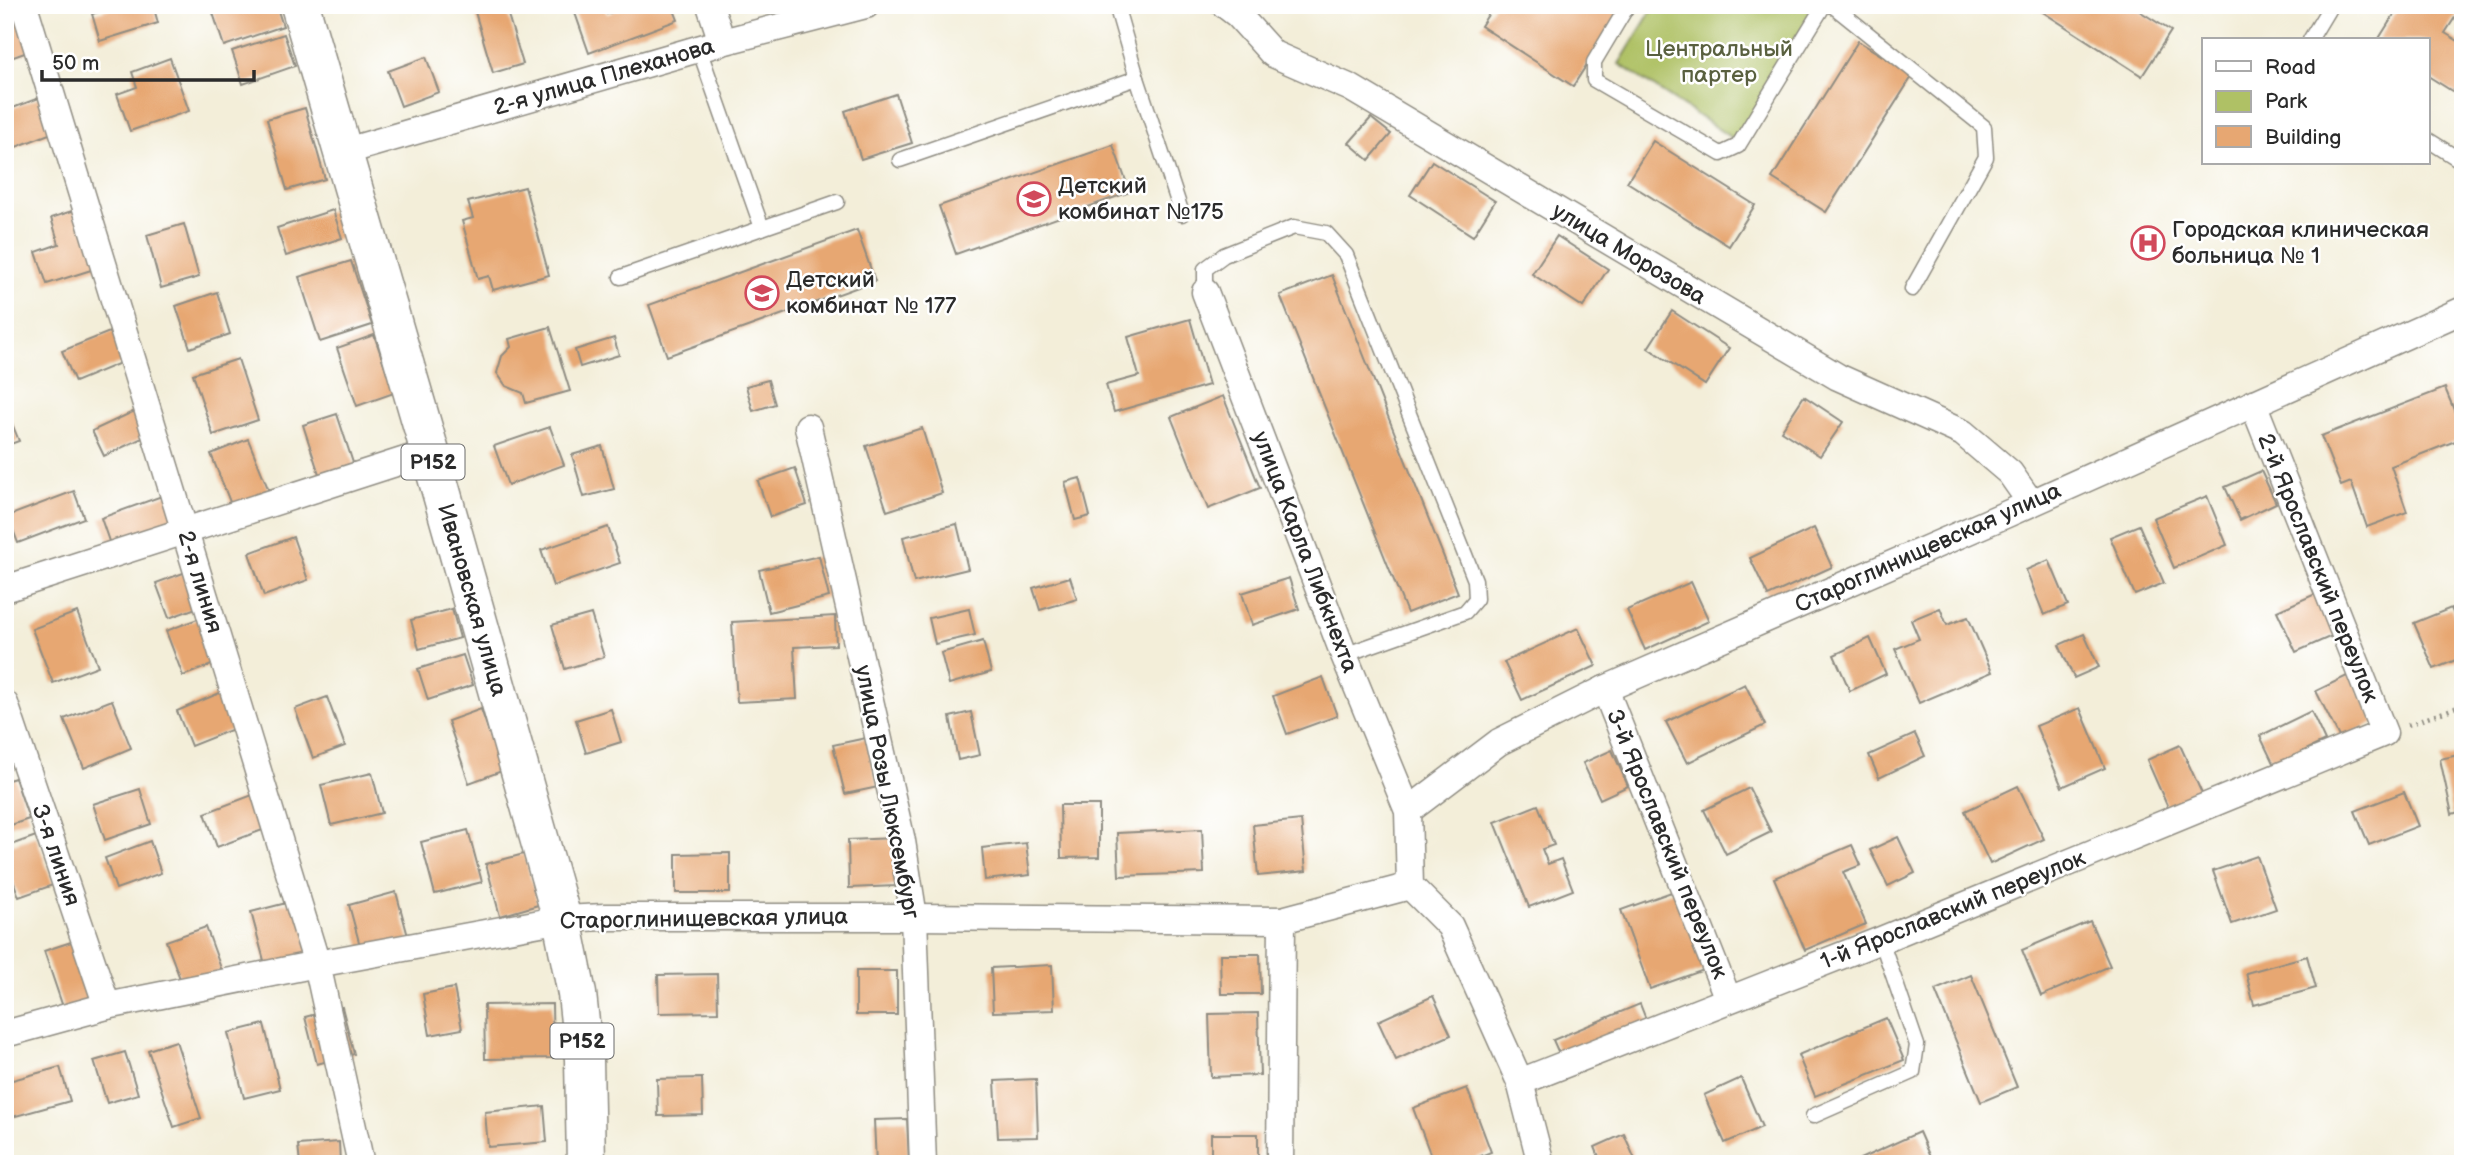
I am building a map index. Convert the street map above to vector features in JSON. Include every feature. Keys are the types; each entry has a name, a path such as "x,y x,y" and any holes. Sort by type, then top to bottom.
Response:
{"main road":[{"name":"Ивановская улица","path":"300,5 562,919 577,994 583,1059 586,1164"}],"street":[{"name":"2-я линия","path":"24,5 317,964 361,1164"},
{"path":"710,5 711,46"},
{"name":"2-я улица Плеханова","path":"343,152 711,46 866,5"},
{"name":"улица Морозова","path":"1225,5 1238,15 1273,54 1351,88 1838,377 1963,433 2010,473 2031,503"},
{"name":"улица Карла Либкнехта","path":"1205,292 1344,655 1408,811"},
{"name":"Староглинищевская улица","path":"1408,811 1499,742 1605,689 2463,310"},
{"name":"2-й Ярославский переулок","path":"2253,403 2384,733"},
{"name":"улица Розы Люксембург","path":"808,427 902,841 914,917 923,1164"},
{"path":"5,589 430,452"},
{"name":"3-й Ярославский переулок","path":"1605,689 1728,999"},
{"name":"3-я линия","path":"5,704 107,1006"},
{"name":"1-й Ярославский переулок","path":"1520,1082 1881,940 2384,733"},
{"path":"1408,811 1410,886 1450,926 1520,1082 1541,1164"},
{"name":"Староглинищевская улица","path":"5,1034 107,1006 562,919 914,917 1282,920 1410,886"},
{"path":"1280,1164 1282,920"}],"lane":[{"path":"1116,5 1182,214"},
{"path":"1628,5 1594,62 1594,80 1721,154 1738,146 1825,5"},
{"path":"1832,5 1984,127 1986,157 1912,289"},
{"path":"2311,38 2331,5"},
{"path":"711,46 762,228"},
{"path":"900,160 1137,78"},
{"path":"2430,141 2463,162"},
{"path":"621,277 836,202"},
{"path":"1205,292 1205,269 1224,255 1294,227 1326,233 1346,255 1475,580 1476,599 1465,612 1344,655"},
{"path":"1813,1116 1913,1072 1917,1045 1881,940"}],"path":[{"path":"2384,733 2463,705"}],"green space":[{"name":"Центральный партер","path":"1655,5 1818,5 1738,142 1619,64"}],"building":[{"path":"20,5 36,49 5,60 5,10"},
{"path":"120,5 153,5 158,23 100,41 92,14"},
{"path":"228,5 276,5 283,26 224,46 212,10"},
{"path":"473,5 505,5 523,64 493,73"},
{"path":"587,5 603,5 607,14 631,5 672,5 678,20 589,53 574,10"},
{"path":"1494,5 1625,5 1573,86 1481,26"},
{"path":"2032,5 2134,5 2133,7 2171,31 2142,76"},
{"path":"2400,5 2450,5 2459,11 2445,33 2463,44 2463,98 2430,77 2430,38 2379,38"},
{"path":"284,34 295,66 243,84 232,51"},
{"path":"1858,41 1913,75 1826,212 1772,178"},
{"path":"426,57 439,92 401,106 388,71"},
{"path":"170,58 189,111 130,131 117,94 137,87 132,72"},
{"path":"49,94 62,129 11,149 5,135 5,111"},
{"path":"896,94 912,143 861,159 845,111"},
{"path":"305,108 325,179 287,190 267,119"},
{"path":"1371,118 1391,134 1369,160 1349,143"},
{"path":"1653,141 1755,205 1729,246 1627,182"},
{"name":"Детский комбинат №175","path":"1113,145 1130,192 956,254 939,206"},
{"path":"1432,161 1495,201 1473,236 1410,195"},
{"path":"525,187 549,275 493,290 489,276 478,279 462,221 473,218 468,202"},
{"path":"90,205 110,264 47,284 36,252 59,244 51,218"},
{"path":"333,210 342,238 286,256 277,228"},
{"path":"184,224 199,277 161,288 147,235"},
{"name":"Детский комбинат № 177","path":"857,230 875,281 667,356 649,305"},
{"path":"1557,236 1608,269 1583,307 1532,274"},
{"path":"351,261 372,325 320,342 299,277"},
{"path":"1332,275 1458,593 1407,613 1280,295"},
{"path":"217,292 230,334 190,348 176,306"},
{"path":"1672,311 1729,348 1705,385 1648,348"},
{"path":"1190,319 1209,385 1114,412 1106,385 1139,376 1128,337"},
{"path":"550,327 570,391 526,403 523,393 506,386 497,373 502,356 511,347 509,339"},
{"path":"117,329 130,359 75,382 62,351"},
{"path":"374,335 394,393 357,406 337,348"},
{"path":"614,338 619,355 580,367 575,350"},
{"path":"238,359 258,420 213,435 193,374"},
{"path":"768,380 775,404 753,411 746,386"},
{"path":"2445,388 2463,438 2391,466 2407,512 2367,527 2351,482 2341,486 2321,436"},
{"path":"1223,396 1260,488 1208,509 1171,417"},
{"path":"1804,396 1843,422 1820,456 1781,431"},
{"path":"5,406 19,441 5,446"},
{"path":"139,409 151,434 104,456 92,431"},
{"path":"337,414 355,469 321,480 303,425"},
{"path":"550,427 564,465 508,485 494,446"},
{"path":"922,428 942,493 887,511 866,446"},
{"path":"248,439 269,491 232,507 211,454"},
{"path":"602,446 614,489 584,497 572,455"},
{"path":"795,468 807,505 770,517 758,481"},
{"path":"2261,471 2276,503 2240,520 2225,487"},
{"path":"1080,478 1090,516 1075,520 1065,482"},
{"path":"74,491 84,518 18,543 8,516"},
{"path":"170,493 182,528 113,553 101,518"},
{"path":"2207,496 2227,545 2174,568 2153,518"},
{"path":"957,524 968,569 914,582 903,537"},
{"path":"2139,525 2164,583 2135,595 2110,537"},
{"path":"608,527 620,563 553,586 541,550"},
{"path":"1814,528 1832,567 1768,596 1750,558"},
{"path":"293,537 308,580 264,596 249,553"},
{"path":"819,556 829,597 769,612 759,570"},
{"path":"2049,560 2068,605 2044,615 2026,570"},
{"path":"194,569 207,604 169,618 156,583"},
{"path":"1070,577 1077,599 1040,610 1033,588"},
{"path":"1289,578 1299,609 1252,625 1242,593"},
{"path":"1691,582 1709,621 1645,650 1627,610"},
{"path":"2322,591 2341,632 2296,652 2277,611"},
{"path":"1940,608 1947,625 1968,617 1992,672 1919,703 1895,649 1919,639 1911,620"},
{"path":"2451,608 2463,636 2463,657 2434,669 2414,623"},
{"path":"452,609 460,638 419,649 411,620"},
{"path":"969,609 975,635 935,644 929,618"},
{"path":"77,612 98,666 53,683 32,629"},
{"path":"213,613 230,658 183,676 166,631"},
{"path":"591,614 604,657 565,669 552,625"},
{"path":"835,616 836,645 794,647 797,699 737,702 732,622"},
{"path":"1578,628 1596,666 1522,700 1504,662"},
{"path":"2084,634 2099,667 2074,678 2059,645"},
{"path":"1870,638 1886,674 1850,691 1834,655"},
{"path":"983,641 991,672 949,684 941,653"},
{"path":"463,655 473,685 428,700 418,669"},
{"path":"2351,674 2375,722 2340,739 2316,691"},
{"path":"1323,677 1337,716 1287,734 1273,696"},
{"path":"1745,684 1765,725 1687,763 1666,722"},
{"path":"236,686 251,722 191,746 177,711"},
{"path":"327,697 345,746 313,758 295,709"},
{"path":"112,700 131,748 84,768 64,719"},
{"path":"2080,708 2105,768 2062,787 2036,726"},
{"path":"481,709 502,771 469,783 448,721"},
{"path":"611,709 621,742 586,753 576,720"},
{"path":"2311,711 2325,741 2274,765 2260,736"},
{"path":"971,712 980,755 958,760 950,717"},
{"path":"1915,734 1925,756 1879,778 1869,755"},
{"path":"866,738 878,787 845,794 833,745"},
{"path":"2180,745 2203,796 2169,810 2147,760"},
{"path":"1612,750 1628,786 1600,799 1583,763"},
{"path":"2463,754 2463,811 2452,814 2440,759"},
{"path":"372,773 382,813 331,825 321,785"},
{"path":"15,778 29,819 5,827 5,781"},
{"path":"2018,786 2044,839 1990,864 1965,811"},
{"path":"1749,788 1771,832 1726,854 1704,810"},
{"path":"140,789 151,824 105,840 93,804"},
{"path":"263,791 276,825 217,847 205,813"},
{"path":"2404,792 2418,826 2369,845 2355,811"},
{"path":"1060,805 1099,805 1099,857 1061,858"},
{"path":"1538,805 1554,845 1542,849 1548,864 1561,859 1573,890 1529,907 1495,822"},
{"path":"1301,820 1306,871 1258,876 1253,825"},
{"path":"1202,829 1204,873 1119,876 1117,833"},
{"path":"468,830 482,882 435,894 421,842"},
{"path":"36,836 53,885 19,897 5,858 5,847"},
{"path":"1898,837 1915,873 1888,886 1870,850"},
{"path":"894,838 896,886 849,888 848,840"},
{"path":"150,841 161,873 116,889 105,858"},
{"path":"1026,843 1030,875 985,880 982,848"},
{"path":"1852,845 1861,865 1843,872 1866,924 1805,950 1774,878"},
{"path":"730,853 730,893 676,893 676,854"},
{"path":"524,854 538,905 500,916 486,864"},
{"path":"2257,856 2276,909 2232,924 2213,871"},
{"path":"1677,890 1707,969 1650,989 1621,910"},
{"path":"396,892 409,940 362,953 349,905"},
{"path":"302,899 317,955 266,968 251,912"},
{"path":"2090,921 2110,966 2041,996 2022,950"},
{"path":"206,927 222,971 182,984 166,941"},
{"path":"74,941 94,999 64,1010 44,951"},
{"path":"1220,954 1260,954 1261,994 1221,994"},
{"path":"2307,956 2316,988 2254,1005 2246,973"},
{"path":"1052,965 1054,1010 993,1012 991,968"},
{"path":"856,971 897,971 897,1015 856,1015"},
{"path":"717,974 718,1012 659,1013 658,975"},
{"path":"1971,975 2017,1087 1981,1102 1935,990"},
{"path":"454,988 462,1029 430,1035 423,994"},
{"path":"1433,996 1451,1035 1396,1060 1378,1021"},
{"path":"552,1004 553,1058 485,1059 484,1005"},
{"path":"1640,1004 1651,1032 1565,1067 1553,1040"},
{"path":"342,1007 354,1054 317,1064 305,1017"},
{"path":"1258,1013 1260,1075 1211,1077 1209,1014"},
{"path":"1886,1018 1904,1060 1815,1096 1798,1055"},
{"path":"264,1024 280,1089 244,1098 228,1033"},
{"path":"176,1041 201,1118 174,1127 148,1050"},
{"path":"125,1052 138,1094 107,1103 94,1061"},
{"path":"60,1067 70,1101 5,1119 5,1082"},
{"path":"702,1078 703,1115 658,1116 657,1079"},
{"path":"1741,1078 1762,1127 1725,1143 1704,1095"},
{"path":"1036,1079 1038,1137 998,1138 995,1081"},
{"path":"1467,1088 1491,1152 1461,1164 1434,1164 1413,1108"},
{"path":"544,1106 547,1142 488,1147 485,1112"},
{"path":"907,1119 909,1164 876,1164 874,1120"},
{"path":"1919,1132 1933,1164 1863,1164 1860,1159"},
{"path":"1211,1134 1258,1134 1258,1164 1211,1164"},
{"path":"1624,1134 1637,1164 1602,1164 1595,1147"},
{"path":"339,1142 340,1164 300,1164 298,1145"}],"place":[{"name":"Детский комбинат №175","path":"1034,199"},
{"name":"Городская клиническая больница № 1","path":"2148,243"},
{"name":"Детский комбинат № 177","path":"762,293"}]}
